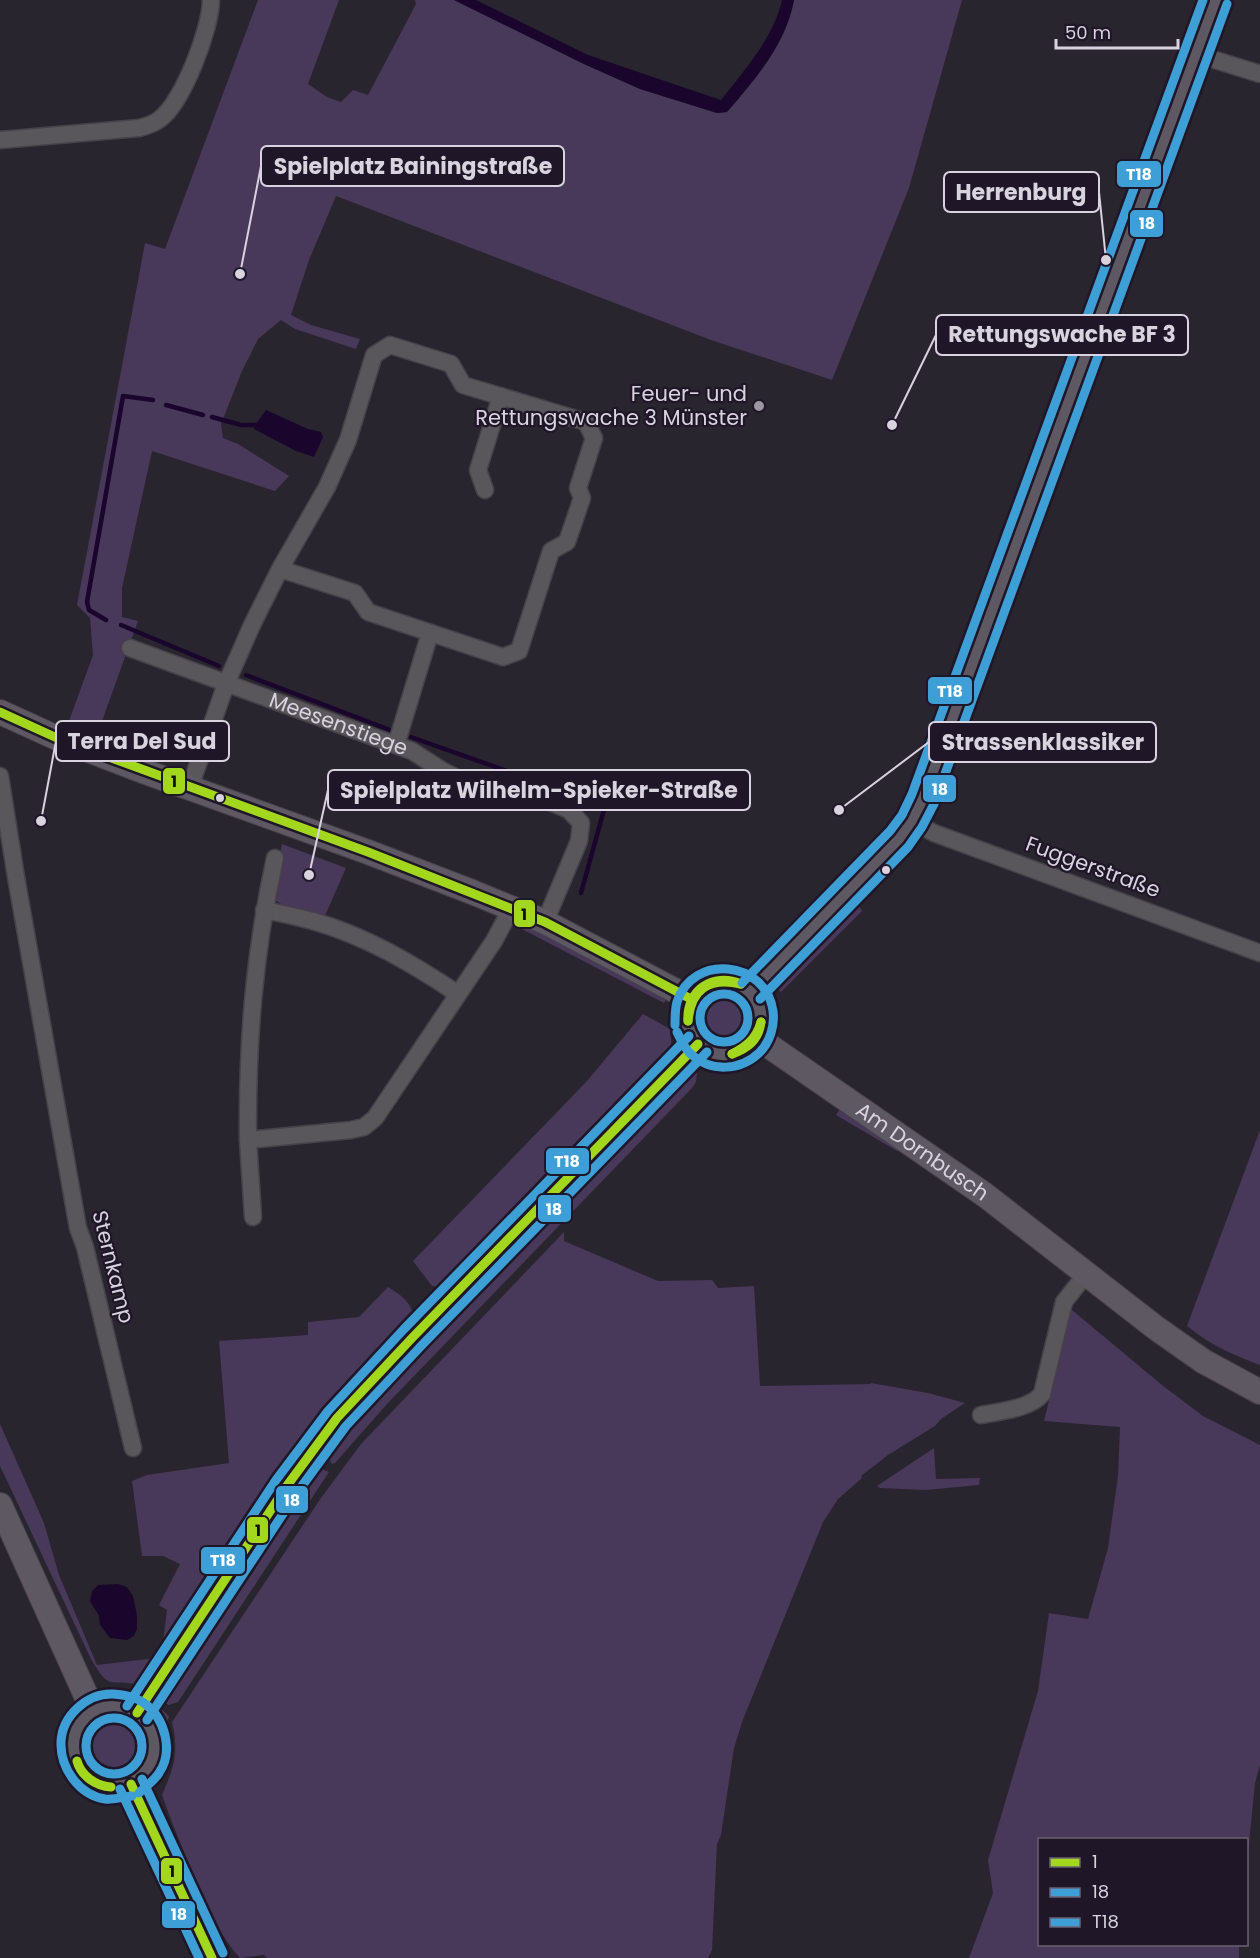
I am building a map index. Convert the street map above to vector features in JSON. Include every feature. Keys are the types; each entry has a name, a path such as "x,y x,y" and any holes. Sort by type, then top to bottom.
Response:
{"main road":[{"path":"751,991 899,839 912,821 951,726 1216,0"},
{"path":"0,712 57,738 378,855 544,922 692,999"},
{"path":"721,980 742,984 751,991 757,998 762,1017 756,1037 743,1050 724,1055 714,1054 698,1044 687,1026 687,1015 692,999 699,989 721,980"},
{"name":"Am Dornbusch","path":"756,1037 985,1196 1156,1328 1194,1354 1260,1392"},
{"path":"137,1713 286,1487 337,1418 698,1044"},
{"path":"0,1505 93,1711"},
{"path":"116,1706 137,1713 148,1724 153,1737 154,1751 150,1764 142,1776 131,1784 121,1787 101,1785 84,1774 78,1766 73,1746 75,1735 85,1718 93,1711 104,1707 116,1706"},
{"path":"131,1784 212,1958"}],"street":[{"path":"0,140 139,128 151,125 162,118 182,90 207,30 211,16 211,0"},
{"path":"1196,54 1260,74"},
{"path":"190,787 226,684 280,569 327,487 348,440 374,355 390,345 451,364 463,385 586,423 594,438 578,488 582,498 567,542 551,551 519,651 503,657 368,612 355,593 280,569"},
{"path":"485,490 478,470 501,396"},
{"path":"396,745 430,633"},
{"name":"Meesenstiege","path":"130,648 412,750 443,771 477,788 514,798 550,802 569,810 581,823 579,841 544,922"},
{"name":"Sternkamp","path":"0,776 78,1228 85,1247 133,1448"},
{"name":"Fuggerstraße","path":"912,821 934,833 1260,952"},
{"path":"253,1217 248,1086 250,1017 264,910 275,858"},
{"path":"249,1140 351,1130 364,1126 375,1118 494,941 511,909"},
{"path":"264,910 314,922 366,941 396,956 458,994"},
{"path":"981,1415 1028,1404 1037,1400 1042,1394 1064,1302 1086,1274"}],"shaded area":[{"path":"258,0 339,0 308,84 327,97 341,102 353,90 368,95 416,4 415,0 454,0 640,89 717,113 727,112 768,60 784,31 794,0 962,0 909,188 832,380 711,340 336,196 309,260 291,315 311,325 360,339 356,349 295,329 281,320 258,339 242,371 221,424 223,438 238,444 289,476 275,491 152,451 122,588 122,617 138,621 98,732 69,721 93,655 90,618 77,605 145,243 165,249"},
{"path":"454,0 476,0 588,55 721,100 765,40 782,0 794,0 784,31 768,60 727,112 717,113 640,89"},
{"path":"266,410 308,429 321,432 323,437 314,457 296,451 254,429"},
{"path":"282,844 346,868 324,918 284,906 275,900 272,891"},
{"path":"859,906 862,911 781,992 775,986 795,962"},
{"path":"522,924 667,999 664,1003 518,927"},
{"path":"729,969 744,974 719,975 693,980 710,971"},
{"path":"718,994 728,994 743,1004 747,1018 746,1027 737,1038 728,1042 718,1042 703,1032 699,1023 699,1013 709,998"},
{"path":"643,1014 670,1029 672,1052 662,1066 449,1287 432,1286 413,1261 587,1081"},
{"path":"691,1068 697,1073 696,1082 692,1088 332,1464 329,1450 335,1436 409,1356"},
{"path":"840,1109 898,1149 897,1151 836,1115"},
{"path":"1260,1130 1260,1365 1222,1349 1187,1326"},
{"path":"564,1232 564,1241 658,1281 712,1280 718,1288 754,1286 760,1386 871,1383 928,1393 965,1403 861,1476 862,1478 838,1499 823,1522 742,1722 734,1748 721,1835 717,1844 712,1950 708,1958 267,1958 264,1955 240,1958 225,1939 214,1918 162,1795 174,1760 175,1743 172,1722 321,1498 361,1444"},
{"path":"388,1287 407,1302 416,1323 147,1678 140,1685 107,1680 91,1659 0,1466 0,1424 44,1523 59,1575 97,1665 156,1658 162,1649 167,1610 159,1605 180,1564 163,1556 142,1556 132,1481 147,1475 229,1463 219,1341 308,1335 308,1322 359,1317"},
{"path":"1072,1310 1203,1416 1260,1445 1260,1765 1255,1783 1248,1854 1248,1838 1038,1838 1038,1946 1239,1946 1239,1958 969,1958 993,1893 988,1860 1038,1691 1049,1613 1088,1619 1108,1548 1118,1476 1120,1427 1044,1421"},
{"path":"934,1448 936,1479 980,1478 979,1485 926,1490 877,1486"},
{"path":"319,1468 329,1472 178,1702 169,1705 161,1701 177,1670 312,1469"},
{"path":"118,1584 127,1587 133,1596 137,1615 137,1629 134,1636 127,1640 110,1638 100,1625 99,1616 90,1601 92,1591 98,1585"},
{"path":"160,1708 169,1716 167,1724 169,1750 161,1777 153,1792 153,1783 163,1755"},
{"path":"108,1718 120,1718 136,1726 142,1736 144,1748 142,1760 136,1770 120,1778 108,1778 92,1770 84,1754 84,1742 92,1726"}],"waterway":[{"path":"106,620 89,610 87,602 123,396 153,400"},
{"path":"166,405 203,415"},
{"path":"212,417 241,425 255,425"},
{"path":"121,625 219,666"},
{"path":"246,675 390,730"},
{"path":"411,737 605,806 581,893"}],"transit line":[{"name":"T18","path":"742,983 890,831 902,815 912,794 1203,0"},
{"name":"18","path":"760,999 908,847 934,804 1227,4"},
{"name":"1","path":"0,712 57,738 368,852 545,922 691,999"},
{"name":"18","path":"675,1025 677,1002 685,986 697,976 712,970 728,969 744,973 757,981 767,994 773,1011 771,1034 763,1049 751,1059 734,1066 717,1067 700,1061 683,1045 677,1032"},
{"name":"1","path":"688,1021 691,1001 703,987 720,981 741,984"},
{"name":"1","path":"688,1021 693,1001 704,988 720,982 741,984"},
{"name":"T18","path":"719,994 729,994 744,1004 748,1018 747,1027 738,1038 729,1042 719,1042 704,1032 700,1023 700,1013 710,998 719,994"},
{"name":"1","path":"732,1054 750,1041 761,1022"},
{"name":"1","path":"732,1054 752,1042 758,1034 761,1022"},
{"name":"T18","path":"127,1706 276,1480 328,1411 404,1329 689,1036"},
{"name":"1","path":"137,1713 286,1487 337,1418 698,1044"},
{"name":"18","path":"147,1720 296,1494 346,1426 707,1052"},
{"name":"18","path":"132,1796 105,1799 87,1792 73,1779 64,1761 61,1742 66,1723 78,1708 94,1697 113,1694 136,1699 151,1709 162,1726 166,1745 164,1764 155,1779 139,1793"},
{"name":"T18","path":"114,1718 129,1723 137,1731 142,1746 137,1761 129,1769 114,1774 99,1769 91,1761 86,1746 91,1731 99,1723 114,1718"},
{"name":"1","path":"77,1761 82,1771 90,1779 100,1785 111,1787"},
{"name":"T18","path":"142,1779 223,1953"},
{"name":"1","path":"131,1784 212,1958"},
{"name":"18","path":"120,1789 199,1958"}],"place":[{"name":"Herrenburg","path":"1106,260"},
{"name":"Spielplatz Bainingstraße","path":"240,274"},
{"name":"Feuer- und Rettungswache 3 Münster","path":"759,406"},
{"name":"Rettungswache BF 3","path":"892,425"},
{"name":"Strassenklassiker","path":"839,810"},
{"name":"Terra Del Sud","path":"41,821"},
{"name":"Spielplatz Wilhelm-Spieker-Straße","path":"309,875"}]}
